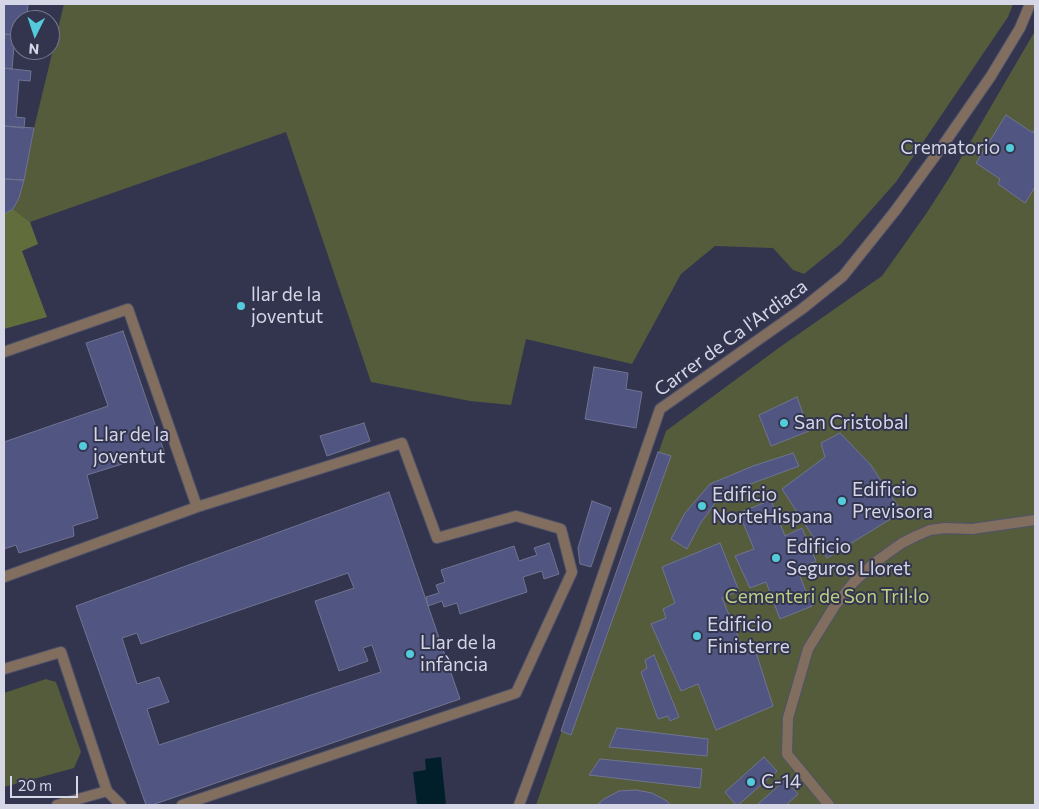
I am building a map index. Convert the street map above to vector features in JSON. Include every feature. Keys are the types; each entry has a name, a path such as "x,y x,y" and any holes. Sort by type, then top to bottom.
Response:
{"street":[{"name":"Carrer de Ca l'Ardiaca","path":"519,805 585,628 660,409 802,309 842,276 895,211 991,76 1020,28 1030,4"},
{"path":"4,352 128,309 197,507"},
{"path":"4,577 197,507 402,442 437,538 516,516 561,529 572,572 516,693 182,805"},
{"path":"828,805 787,754 788,718 808,650 834,607 853,583 874,564 902,543 916,536 930,530 945,528 972,529 1035,520"},
{"path":"4,670 61,652 107,791 121,805"},
{"path":"57,805 107,791"}],"green space":[{"path":"64,4 1013,4 1008,17 896,182 841,244 804,274 793,270 773,248 715,246 681,274 632,364 526,339 511,405 470,401 371,382 286,132 30,222 13,209 19,198 24,180 50,60 60,60 60,21"},
{"name":"Cementeri de Son Tril·lo","path":"1035,31 1035,805 536,805 666,431 780,347 882,276 951,175"},
{"path":"13,209 30,222 38,244 22,251 47,317 4,329 4,214"},
{"path":"46,679 56,682 81,752 74,768 4,787 4,693"}],"water":[{"path":"441,757 446,805 417,805 413,772 426,770 425,759"}],"building":[{"path":"4,4 28,4 28,10 10,10 10,35 4,34"},
{"path":"4,34 10,35 10,60 13,60 12,69 4,68"},
{"path":"4,68 31,71 30,81 19,80 16,117 25,118 24,128 4,126"},
{"name":"Crematorio","path":"1006,115 1033,133 1035,128 1035,187 1025,203 998,184 1000,179 976,163"},
{"path":"4,126 34,128 24,180 4,179"},
{"path":"4,179 24,180 19,198 13,209 4,214"},
{"name":"Llar de la joventut","path":"123,331 164,451 87,475 98,518 73,526 74,536 19,553 16,545 4,549 4,442 108,406 86,343"},
{"path":"594,367 628,373 626,389 642,392 636,428 585,419"},
{"name":"San Cristobal","path":"797,397 809,431 771,446 759,415"},
{"path":"364,423 370,441 327,456 320,436"},
{"name":"Edificio Previsora","path":"840,433 870,464 902,512 827,558 782,489 825,457 821,443"},
{"path":"658,452 671,456 571,735 561,731"},
{"name":"Edificio NorteHispana","path":"793,453 799,466 737,489 718,499 700,524 687,549 671,539 685,513 710,484 753,466"},
{"name":"Llar de la infància","path":"389,492 460,699 152,805 146,805 76,606","holes":["348,573 354,588 315,601 339,671 368,661 363,648 372,645 381,672 159,745 147,709 169,702 159,677 137,684 122,638 137,633 141,644"]},
{"name":"Edificio Seguros Lloret","path":"771,500 785,536 802,528 816,561 797,569 812,606 780,619 766,582 750,588 735,556 754,549 739,513"},
{"path":"592,501 611,508 591,567 580,564 578,548"},
{"path":"549,543 559,574 544,579 542,571 523,577 527,592 460,614 457,603 444,607 442,601 428,606 426,597 439,593 436,585 445,582 441,570 514,546 519,561 537,555 534,548"},
{"name":"Edificio Finisterre","path":"720,543 739,591 722,598 745,653 755,649 773,706 716,730 698,684 681,691 651,624 666,618 663,609 675,603 662,567"},
{"path":"654,655 679,717 670,721 668,716 658,719 641,672 647,668 645,660"},
{"path":"617,728 708,739 707,756 609,747"},
{"name":"C-14","path":"764,757 777,771 736,805 725,792"},
{"path":"600,759 702,769 700,788 589,775"},
{"path":"785,780 798,794 786,805 757,805"},
{"path":"636,790 652,793 667,801 670,805 597,805 619,791"}],"place":[{"name":"Crematorio","path":"1010,148"},
{"name":"llar de la joventut","path":"241,306"},
{"name":"San Cristobal","path":"784,423"},
{"name":"Llar de la joventut","path":"83,446"},
{"name":"Edificio Previsora","path":"842,501"},
{"name":"Edificio NorteHispana","path":"702,506"},
{"name":"Edificio Seguros Lloret","path":"776,558"},
{"name":"Edificio Finisterre","path":"697,636"},
{"name":"Llar de la infància","path":"410,654"},
{"name":"C-14","path":"751,782"}]}
